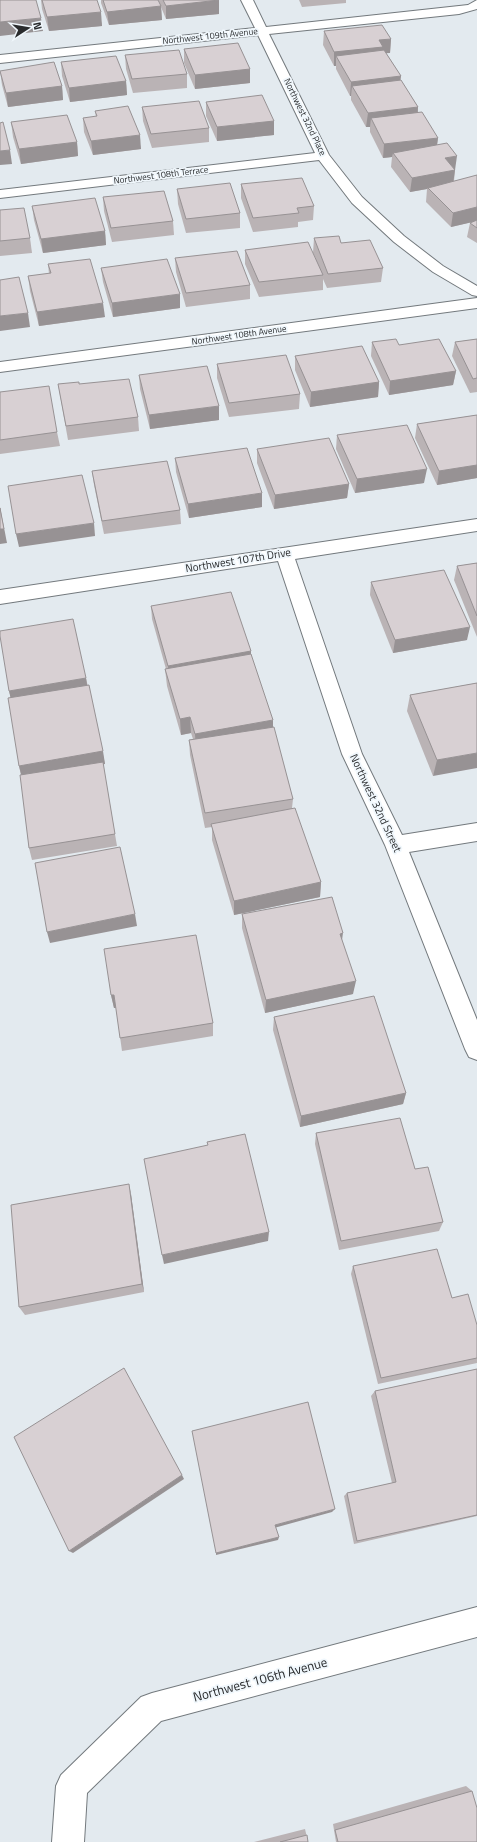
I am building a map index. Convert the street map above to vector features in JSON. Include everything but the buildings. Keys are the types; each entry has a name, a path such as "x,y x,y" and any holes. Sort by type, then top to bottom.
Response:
{"street":[{"name":"Northwest 32nd Place","path":"247,0 323,156 357,200 399,239 438,269 477,292"},
{"name":"Northwest 109th Avenue","path":"0,59 262,30 417,9 459,10 471,8 477,4"},
{"name":"Northwest 108th Terrace","path":"0,194 323,156"},
{"name":"Northwest 108th Avenue","path":"0,367 477,303"},
{"name":"Northwest 107th Drive","path":"0,597 477,525"},
{"name":"Northwest 32nd Street","path":"284,553 352,754 396,845 477,1049"},
{"path":"396,845 477,832"},
{"name":"Northwest 106th Avenue","path":"68,1842 72,1786 152,1708 477,1622"}]}
